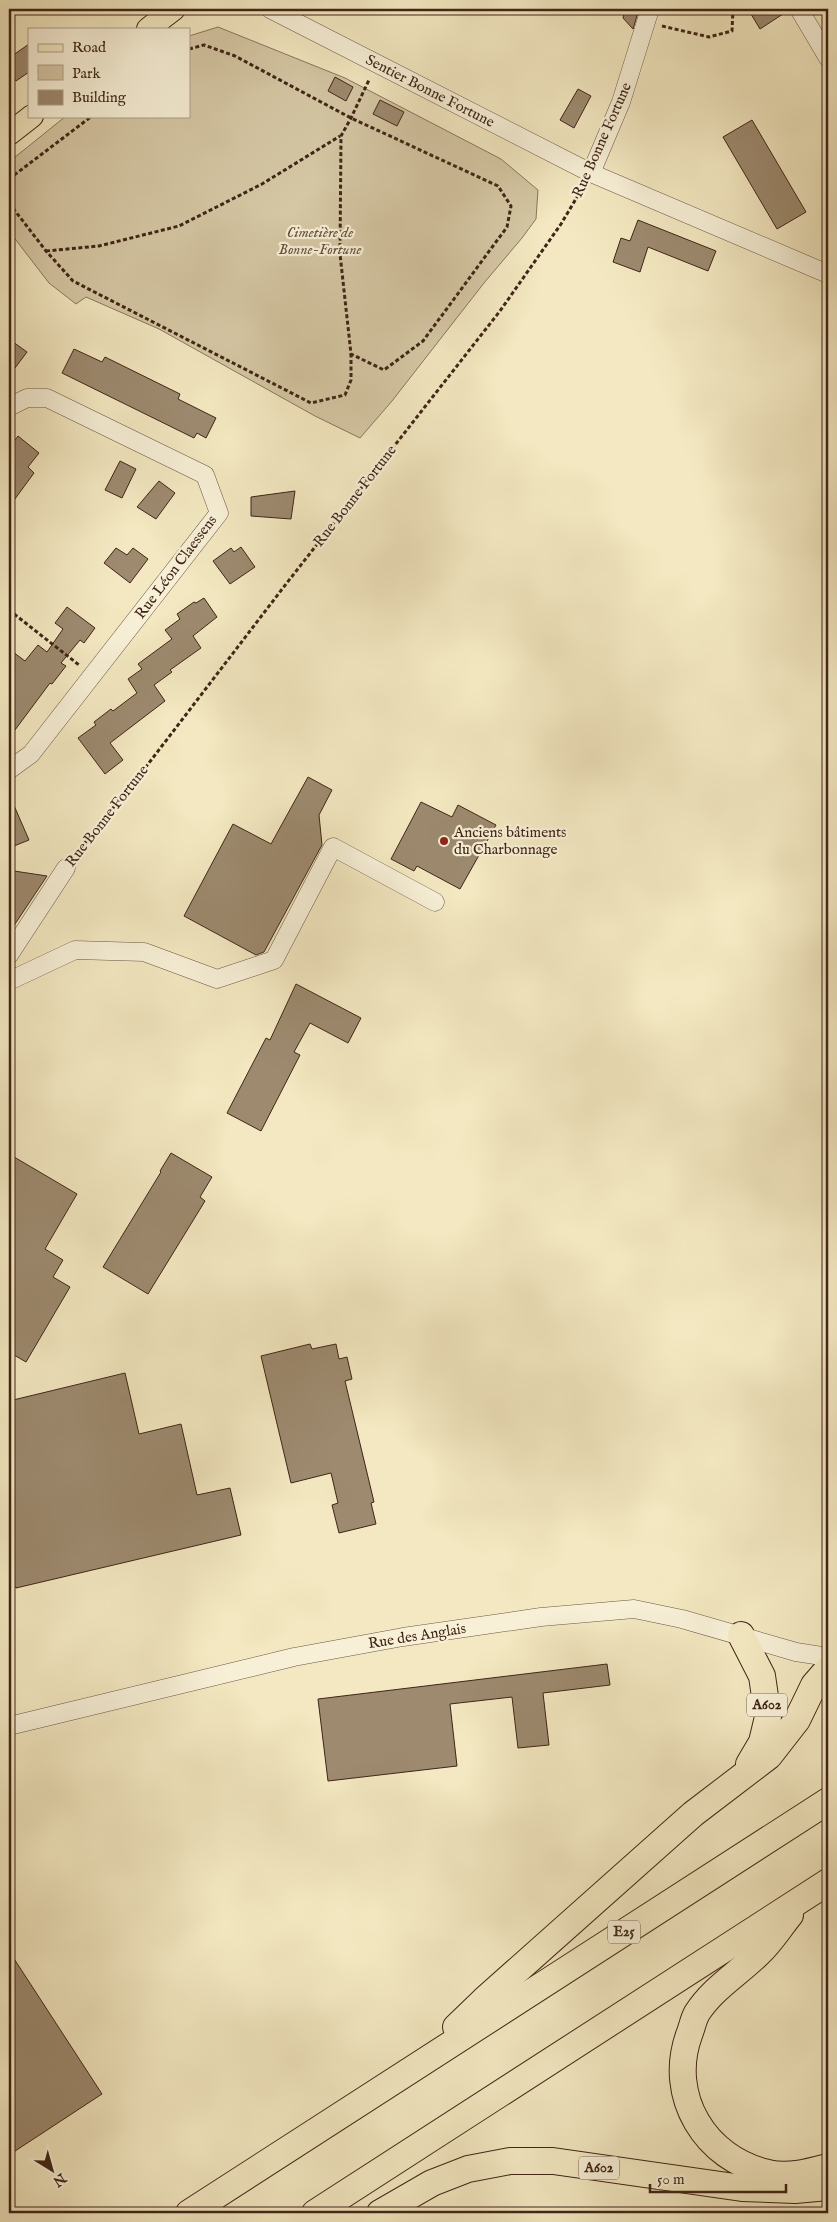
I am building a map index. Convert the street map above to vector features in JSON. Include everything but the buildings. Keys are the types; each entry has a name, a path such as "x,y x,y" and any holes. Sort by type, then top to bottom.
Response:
{"highway":[{"name":"A602","path":"740,1635 762,1676 768,1717 762,1742 742,1775"},
{"name":"A602","path":"420,2063 484,2000 686,1820 769,1756 797,1720 814,1685 828,1669"},
{"name":"E25","path":"189,2213 828,1801"},
{"path":"318,2212 828,1882"},
{"path":"804,1897 760,1953 715,1990 696,2014 683,2053 682,2082 691,2112 704,2133 721,2151 743,2165 770,2174 799,2174 828,2167"},
{"name":"A602","path":"380,2213 432,2183 468,2170 510,2161 553,2161 742,2188 795,2190 828,2187"}],"main road":[{"path":"149,28 174,9"},
{"path":"9,134 29,118"}],"street":[{"name":"Sentier Bonne Fortune","path":"270,9 590,173 828,274"},
{"path":"799,9 828,58"},
{"name":"Rue Bonne Fortune","path":"590,173 621,102 648,15"},
{"name":"Rue Léon Claessens","path":"9,407 27,398 47,398 205,476 219,513 31,754 9,770"},
{"path":"9,981 75,950 144,952 217,979 274,960 333,846 435,902"},
{"name":"Rue Bonne Fortune","path":"9,955 66,868"},
{"name":"Rue des Anglais","path":"9,1726 294,1657 403,1637 541,1617 634,1609 682,1619 796,1652 828,1657"}],"path":[{"path":"648,15 709,37 732,31 733,9"},
{"path":"190,49 204,45 235,56 351,118 498,186 511,206 507,227 423,341 384,370 350,354"},
{"path":"9,203 73,281 311,404 345,395 351,380 340,254 341,136 376,64"},
{"path":"9,179 89,118"},
{"path":"46,250 99,246 179,226 262,184 341,136"},
{"name":"Rue Bonne Fortune","path":"66,868 500,311 561,224 590,173"},
{"path":"9,610 93,676"}],"green space":[{"name":"Cimetière de Bonne-Fortune","path":"218,27 345,78 501,159 538,190 536,219 392,401 360,438 315,416 159,329 86,297 76,304 49,283 9,231 9,162 64,118 190,118 190,36"}],"place":[{"name":"Anciens bâtiments du Charbonnage","path":"444,841"}]}
